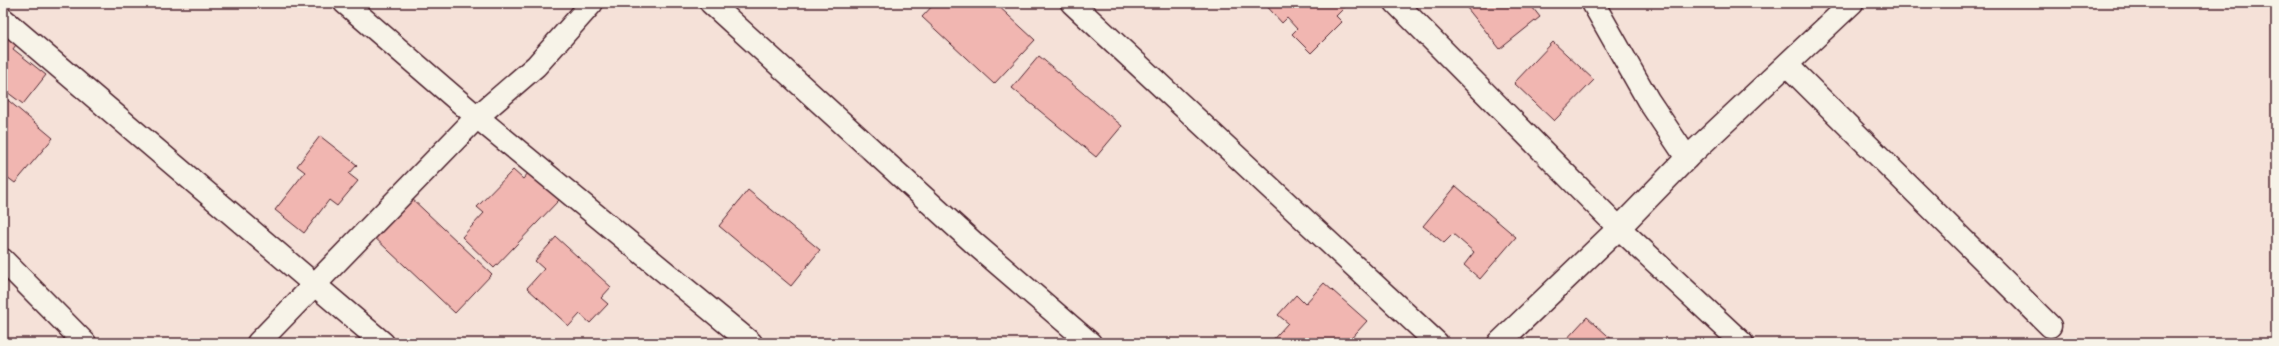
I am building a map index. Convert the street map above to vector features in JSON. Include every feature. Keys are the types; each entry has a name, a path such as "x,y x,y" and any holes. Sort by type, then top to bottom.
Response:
{"street":[{"path":"345,3 477,117 751,343"},
{"path":"258,343 477,117 536,66 592,3"},
{"path":"712,3 975,244 1090,343"},
{"path":"1072,3 1437,343"},
{"path":"1396,3 1620,228 1742,343"},
{"path":"1593,3 1648,100 1687,158"},
{"path":"1499,343 1620,228 1687,158 1852,3"},
{"path":"3,19 314,286 383,343"},
{"path":"1787,64 2050,326"},
{"path":"3,260 85,343"}],"building":[{"path":"935,3 995,3 1035,40 994,84 922,17"},
{"path":"1264,3 1349,3 1336,16 1342,22 1311,53 1292,34 1297,29 1287,18 1282,23"},
{"path":"1463,3 1529,3 1540,17 1500,49"},
{"path":"3,30 18,42 13,49 46,75 23,104 3,89"},
{"path":"1553,42 1594,80 1554,121 1514,83"},
{"path":"1039,56 1122,126 1096,157 1012,88"},
{"path":"3,96 53,138 15,183 3,174"},
{"path":"320,136 357,165 349,174 358,181 337,206 329,200 304,233 275,210 305,172 297,166"},
{"path":"513,170 523,179 530,171 559,200 494,268 462,237 484,213 477,207"},
{"path":"1456,186 1516,237 1480,279 1464,265 1474,252 1453,234 1444,243 1423,226"},
{"path":"748,190 820,250 791,286 719,226"},
{"path":"409,196 492,274 455,313 372,235"},
{"path":"556,237 611,287 601,298 608,304 590,323 580,314 569,326 527,288 544,269 535,261"},
{"path":"1324,283 1367,321 1347,343 1270,343 1288,323 1278,315 1296,295 1305,304"},
{"path":"1587,317 1616,343 1563,343"}]}
